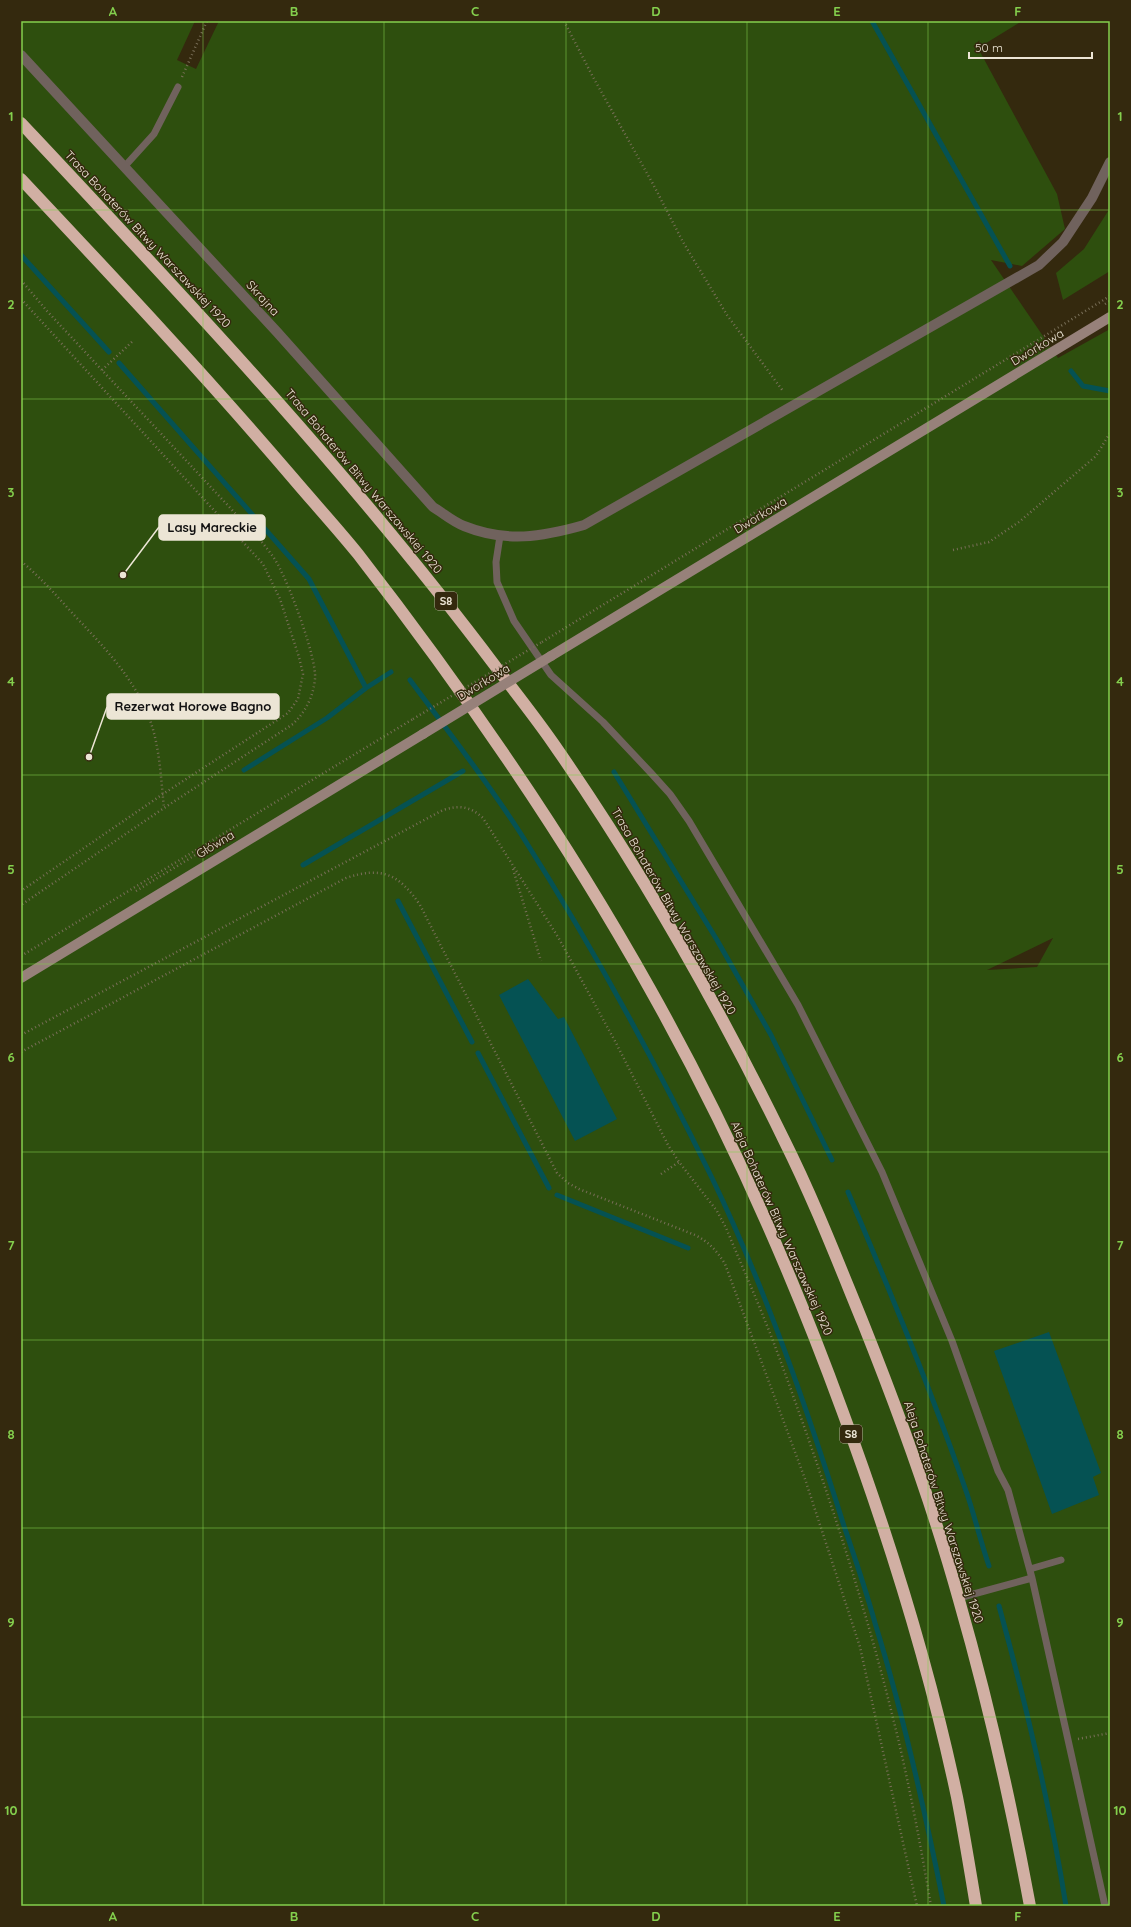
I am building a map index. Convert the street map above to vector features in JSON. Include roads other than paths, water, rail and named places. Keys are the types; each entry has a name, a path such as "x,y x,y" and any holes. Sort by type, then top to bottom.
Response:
{"highway":[{"name":"Trasa Bohaterów Bitwy Warszawskiej 1920","path":"21,123 259,379 373,511 449,604 545,732 603,816 653,899 707,993 785,1142"},
{"name":"Aleja Bohaterów Bitwy Warszawskiej 1920","path":"21,179 244,421 356,552 462,694 511,763 564,846 650,988 739,1160 780,1251 815,1336 861,1461 902,1585 930,1687 957,1798 976,1906"},
{"name":"Aleja Bohaterów Bitwy Warszawskiej 1920","path":"785,1142 829,1240 883,1374 920,1474 959,1598 1007,1788 1030,1906"}],"street":[{"name":"Skrajna","path":"21,55 277,332 433,507 463,526 500,536"},
{"path":"500,536 529,538 553,534 584,525 1039,264 1063,242 1092,198 1110,162"},
{"name":"Dworkowa","path":"423,734 1110,317"},
{"name":"Główna","path":"21,978 423,734"}],"lane":[{"path":"125,166 154,134 178,87"},
{"path":"500,536 496,562 497,582 514,621 551,675 603,722 651,773 685,816 798,1005 882,1172 952,1341 998,1471 1008,1490 1030,1569 1104,1906"},
{"path":"1030,1569 1061,1560"},
{"path":"959,1598 1032,1578"}],"water":[{"path":"528,979 558,1019 564,1017 617,1119 575,1141 499,995"},
{"path":"1049,1332 1101,1473 1093,1477 1099,1495 1052,1514 994,1351"}],"waterway":[{"path":"872,21 1010,266"},
{"path":"21,255 109,352"},
{"path":"119,363 309,579 366,688 391,672"},
{"path":"1071,371 1083,386 1110,391"},
{"path":"410,680 495,795 547,876 597,960 645,1047 668,1090 732,1220 768,1306 800,1394 864,1586 905,1728 944,1906"},
{"path":"244,770 327,718 366,688"},
{"path":"303,865 463,771"},
{"path":"614,772 717,940 771,1035 832,1160"},
{"path":"398,901 472,1042"},
{"path":"478,1053 549,1188"},
{"path":"848,1192 894,1302 952,1450 989,1566"},
{"path":"557,1195 688,1248"},
{"path":"999,1606 1037,1755 1053,1830 1066,1906"}],"place":[{"name":"Lasy Mareckie","path":"123,575"},
{"name":"Rezerwat Horowe Bagno","path":"89,757"}]}
